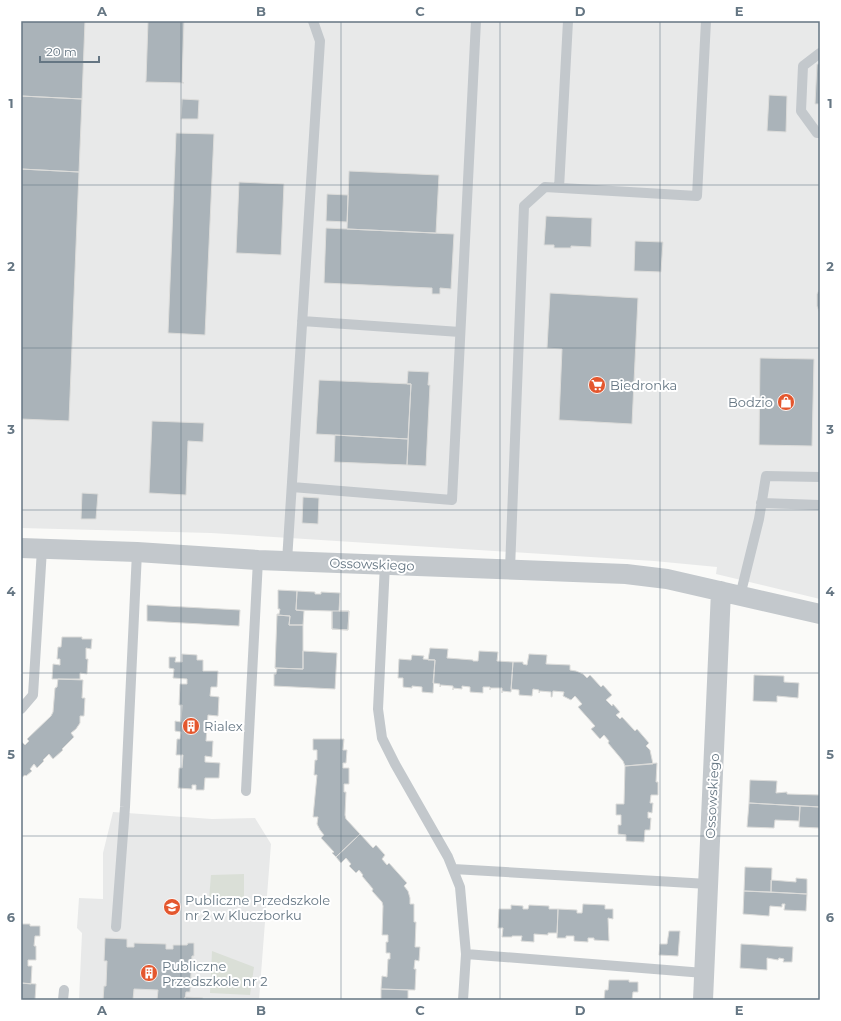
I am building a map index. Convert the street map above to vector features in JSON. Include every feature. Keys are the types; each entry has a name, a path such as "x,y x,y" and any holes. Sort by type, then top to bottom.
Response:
{"street":[{"name":"Ossowskiego","path":"21,548 138,552 258,560 626,574 667,579 820,614"},
{"name":"Ossowskiego","path":"703,1000 708,884 731,593"}],"lane":[{"path":"287,561 320,41 312,21"},
{"path":"292,487 452,500 476,21"},
{"path":"559,188 568,21"},
{"path":"510,569 524,206 545,187 697,196 706,21"},
{"path":"820,53 803,66 801,112 817,133 820,133"},
{"path":"302,322 460,332"},
{"path":"731,593 759,519 766,476 820,477"},
{"path":"761,503 820,505"},
{"path":"21,709 33,695 42,549"},
{"path":"116,927 125,807 138,552"},
{"path":"246,791 258,560"},
{"path":"385,564 378,709 382,738 395,764 448,856 460,887 466,954 463,1000"},
{"path":"453,869 708,884"},
{"path":"466,954 704,973"}],"shaded area":[{"path":"21,21 820,21 820,599 716,574 717,567 654,561 211,533 21,528"},
{"name":"Publiczne Przedszkole nr 2 w Kluczborku","path":"113,812 212,819 255,818 271,844 259,1000 79,1000 82,933 77,928 79,898 103,899 103,853"},
{"path":"244,874 244,903 209,899 211,875"},
{"path":"212,951 254,967 250,995 210,993"}],"building":[{"path":"21,21 85,21 82,99 21,96"},
{"path":"148,21 184,21 182,82 184,83 145,82"},
{"path":"817,64 820,64 820,104 815,104"},
{"path":"769,95 787,96 786,132 767,131"},
{"path":"21,96 82,99 79,172 21,169"},
{"path":"182,99 199,100 198,119 181,119"},
{"path":"176,133 214,134 205,335 168,333"},
{"path":"21,169 79,172 69,421 21,419"},
{"path":"349,171 439,175 436,233 347,229"},
{"path":"239,182 284,184 281,255 236,253"},
{"path":"327,194 348,195 347,222 326,221"},
{"path":"546,216 592,218 591,247 571,246 571,248 554,248 554,245 544,245"},
{"path":"326,228 454,234 451,289 440,288 440,294 432,294 432,288 324,283"},
{"path":"635,241 663,242 661,272 634,271"},
{"path":"820,288 820,314 817,306 817,294"},
{"name":"Biedronka","path":"550,293 638,298 632,424 559,420 562,349 547,348"},
{"name":"Bodzio","path":"760,358 814,359 812,446 759,445"},
{"path":"408,371 429,372 428,385 430,385 426,466 407,465 411,384 407,384"},
{"path":"319,380 411,384 408,439 316,434"},
{"path":"152,421 204,423 203,442 188,441 186,495 149,493"},
{"path":"335,435 408,439 407,465 334,462"},
{"path":"82,493 98,494 96,519 81,519"},
{"path":"303,497 319,498 318,524 302,523"},
{"path":"278,590 297,591 296,610 304,611 303,625 289,625 290,616 277,615 279,614 280,609 278,609"},
{"path":"297,591 315,592 315,594 321,594 321,592 340,593 339,611 349,611 348,630 332,629 332,611 296,610"},
{"path":"147,605 240,610 239,626 147,621"},
{"path":"332,611 349,611 348,630 332,629"},
{"path":"277,615 290,616 289,625 303,625 303,669 275,668"},
{"path":"62,637 82,637 82,639 92,639 91,649 86,648 86,659 88,659 87,674 80,673 80,679 52,679 53,664 60,665 60,659 57,659 58,647 61,647"},
{"path":"430,648 448,649 447,658 473,661 478,661 479,651 498,652 497,661 513,662 511,692 502,691 502,688 490,687 483,687 483,693 470,692 470,687 462,686 462,689 453,688 453,686 441,685 440,687 440,684 433,683 435,660 428,660"},
{"path":"303,651 337,653 335,689 274,686 274,674 276,674 277,669 275,668 303,669"},
{"name":"Rialex","path":"182,654 197,655 197,660 203,660 203,671 218,671 217,687 211,687 210,696 219,697 218,716 208,715 206,741 213,741 212,757 205,756 205,762 220,763 219,778 205,778 204,790 196,790 196,785 192,785 192,789 178,788 179,768 182,768 183,755 176,755 177,739 180,739 181,732 175,731 175,721 181,722 182,705 179,705 180,684 187,684 187,679 173,678 174,669 169,668 169,657 176,657 175,662 182,662"},
{"path":"529,654 547,655 546,664 570,665 570,670 583,674 587,678 590,675 601,687 603,685 612,695 606,700 612,706 613,704 620,712 616,715 620,719 622,717 635,731 637,729 649,743 646,746 650,750 653,764 625,766 604,735 600,739 591,729 595,726 578,707 582,704 575,696 571,700 563,696 564,692 553,691 551,697 551,692 540,691 539,693 539,690 533,689 532,696 519,695 519,690 511,689 513,662 523,662 523,664 527,665"},
{"path":"412,655 424,656 423,659 435,660 433,693 422,692 422,687 403,687 403,678 398,678 399,659 411,660"},
{"path":"754,675 784,676 784,682 799,683 798,698 777,696 777,702 753,701"},
{"path":"58,679 83,680 82,698 85,698 84,716 80,716 80,723 71,733 74,737 62,749 63,750 53,759 49,754 37,768 34,764 30,769 32,771 21,778 21,743 22,742 25,745 29,741 27,739 51,716 53,712 55,688 57,687"},
{"path":"313,739 344,739 343,750 347,750 346,763 343,763 343,768 349,768 349,784 344,784 344,792 346,792 345,815 346,819 360,834 336,857 332,853 334,852 321,838 324,835 317,824 318,817 313,817 317,775 314,775 317,750 313,750"},
{"path":"657,763 656,782 658,782 658,795 651,795 650,803 653,803 652,813 648,812 648,818 651,818 650,830 645,830 644,842 626,841 626,835 618,834 618,825 621,825 621,815 616,815 616,804 624,804 625,766"},
{"path":"750,780 777,781 776,793 787,792 787,794 820,795 820,807 749,803"},
{"path":"749,803 800,806 799,821 775,820 774,828 747,827"},
{"path":"800,806 820,807 820,828 799,827"},
{"path":"360,834 373,848 376,845 385,855 382,859 387,865 389,863 407,883 404,886 408,891 410,904 414,904 414,922 416,922 415,947 420,947 419,961 415,960 415,990 381,989 382,976 387,977 388,959 390,959 390,953 386,953 386,942 388,942 388,935 382,935 382,902 372,891 373,889 359,870 356,873 349,866 351,864 346,858 341,863 336,857"},
{"path":"745,867 772,868 771,892 744,891"},
{"path":"796,878 807,879 807,894 771,892 771,880 796,882"},
{"path":"744,891 807,894 806,911 784,910 785,904 782,904 782,907 770,906 769,916 743,914"},
{"path":"583,904 605,905 605,909 613,909 613,919 608,918 609,941 588,938 588,942 574,941 574,936 557,938 558,909 577,910 577,913 582,913"},
{"path":"511,905 523,906 523,909 528,909 529,905 549,906 549,909 558,909 557,933 548,933 548,935 534,934 534,942 521,941 522,936 502,937 503,928 498,928 499,909 511,909"},
{"path":"21,924 40,926 40,936 35,936 34,946 36,946 36,960 28,960 28,966 32,966 31,984 21,983"},
{"path":"669,931 680,931 678,956 659,955 660,944 667,944"},
{"name":"Publiczne Przedszkole nr 2","path":"105,938 127,939 127,947 134,947 134,943 166,944 166,949 173,949 173,945 187,945 188,943 194,943 190,992 186,992 185,1000 157,1000 158,990 134,989 133,1000 103,1000 104,986 106,986 107,961 104,961"},
{"path":"741,944 793,947 792,962 783,962 784,959 779,958 778,960 767,958 767,970 740,968"},
{"path":"609,980 629,980 629,982 638,982 638,992 633,992 632,1000 604,1000 605,990 608,990"},
{"path":"21,983 36,984 35,1000 21,1000"},
{"path":"381,989 408,990 408,999 410,999 410,1000 381,1000"},
{"path":"185,997 203,998 203,1000 185,1000"}],"place":[{"name":"Biedronka","path":"597,385"},
{"name":"Bodzio","path":"786,402"},
{"name":"Rialex","path":"191,726"},
{"name":"Publiczne Przedszkole nr 2 w Kluczborku","path":"172,907"},
{"name":"Publiczne Przedszkole nr 2","path":"149,973"}]}
